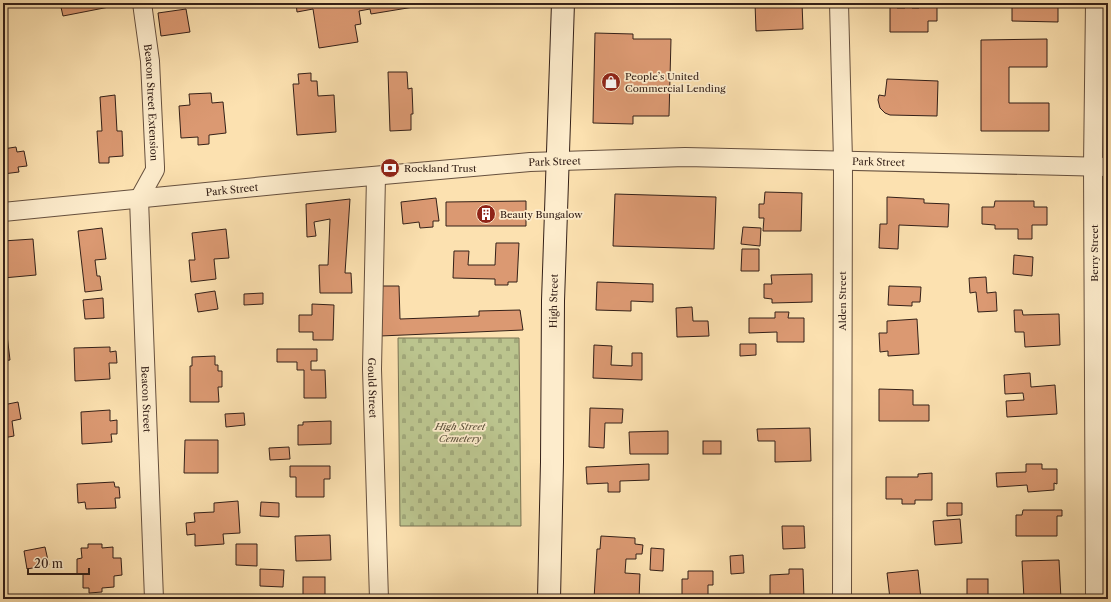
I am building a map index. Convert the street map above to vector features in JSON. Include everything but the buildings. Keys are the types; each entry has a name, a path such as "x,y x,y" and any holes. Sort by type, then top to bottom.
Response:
{"main road":[{"name":"High Street","path":"549,599 553,301 563,3"}],"street":[{"name":"Beacon Street Extension","path":"140,199 155,167 150,61 142,3"},
{"name":"Alden Street","path":"839,3 843,161 842,599"},
{"name":"Berry Street","path":"1095,3 1101,166 1095,599"},
{"name":"Park Street","path":"3,212 530,162 685,158 1101,166"},
{"name":"Gould Street","path":"376,176 372,369 379,599"},
{"name":"Beacon Street","path":"140,199 154,599"}],"green space":[{"name":"High Street Cemetery","path":"398,338 519,338 521,526 400,526"}],"place":[{"name":"People’s United Commercial Lending","path":"611,82"},
{"name":"Rockland Trust","path":"390,168"},
{"name":"Beauty Bungalow","path":"486,214"}]}
